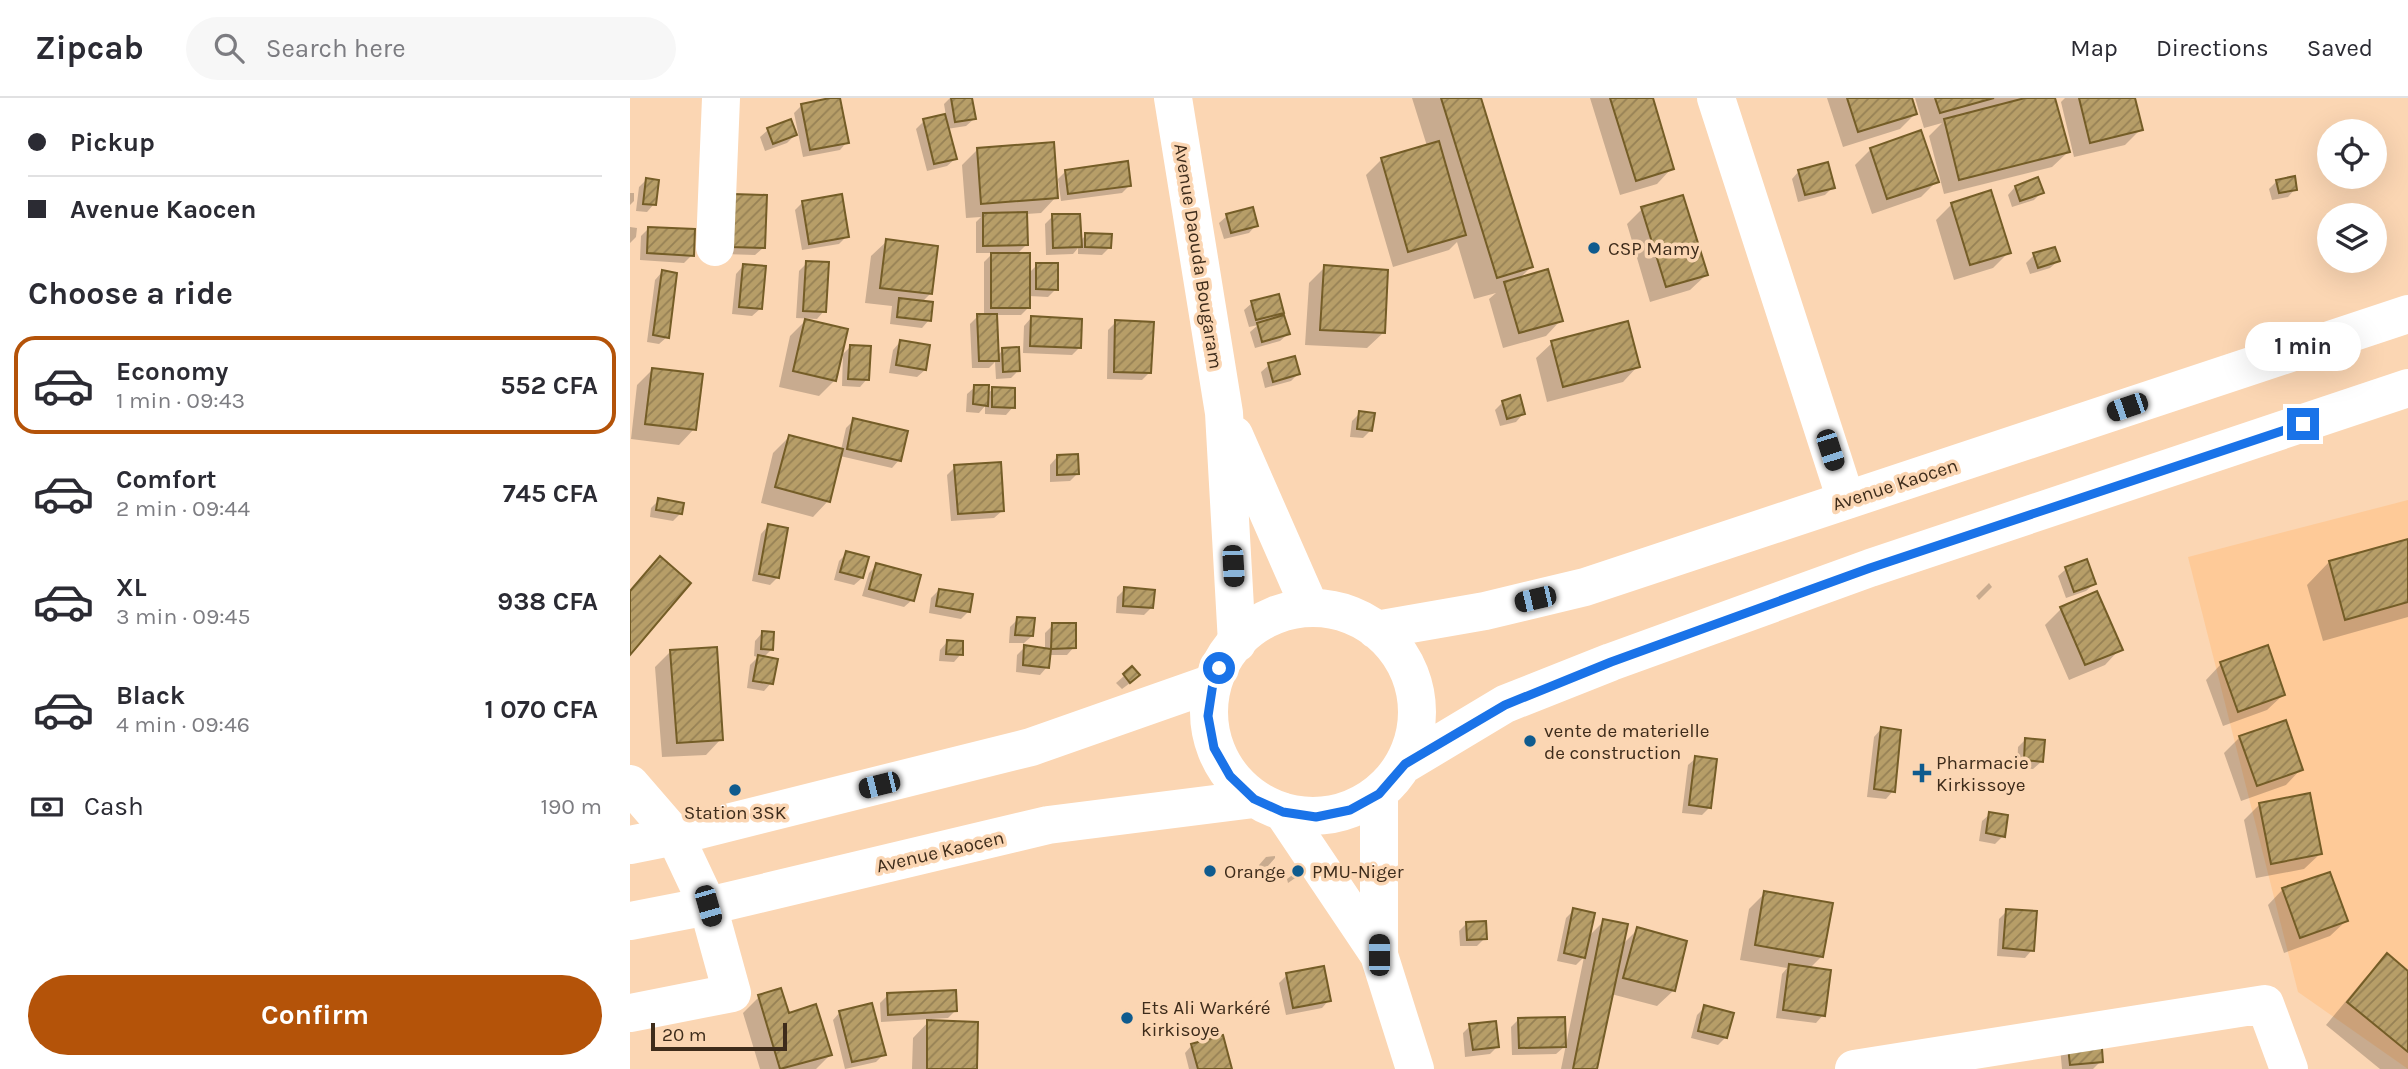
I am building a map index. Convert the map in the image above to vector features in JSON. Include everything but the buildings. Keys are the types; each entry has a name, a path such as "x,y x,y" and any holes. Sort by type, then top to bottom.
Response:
{"main road":[{"path":"715,247 722,98"},
{"name":"Avenue Daouda Bougaram","path":"1174,98 1224,413 1237,643"},
{"path":"1716,98 1846,500"},
{"name":"Avenue Kaocen","path":"1377,630 1485,611 1585,587 2408,314"},
{"path":"1268,805 1316,817 1350,810 1379,794 1405,764 1505,705 1611,662 1870,568 2408,388"},
{"name":"Avenue Daouda Bougaram","path":"1224,413 1310,608"},
{"path":"1379,955 1268,805 1230,776 1214,748 1208,716 1213,683 1227,653 1249,630 1278,614 1310,608 1345,613 1377,630 1401,657 1415,691 1416,729 1405,764"},
{"path":"630,845 1031,747 1213,683"},
{"path":"630,784 675,836 708,906 733,993 630,1013"},
{"path":"1379,794 1379,955 1415,1069"},
{"name":"Avenue Kaocen","path":"630,920 708,906 1048,825 1268,805"},
{"path":"1854,1069 2265,1004 2289,1069"}],"shaded area":[{"path":"2408,500 2408,1069 2298,992 2188,557"}],"place":[{"name":"CSP Mamy","path":"1594,248"},
{"name":"vente de materielle de construction","path":"1530,741"},
{"name":"Pharmacie Kirkissoye","path":"1922,773"},
{"name":"Station 3SK","path":"735,790"},
{"name":"Orange","path":"1210,871"},
{"name":"PMU-Niger","path":"1298,871"},
{"name":"Ets Ali Warkéré kirkisoye","path":"1127,1018"}],"route":[{"path":"1219,668 1213,683 1208,716 1214,748 1230,776 1254,799 1283,812 1316,817 1350,810 1379,794 1405,764 1505,705 1611,662 1870,568 2303,424"}]}
